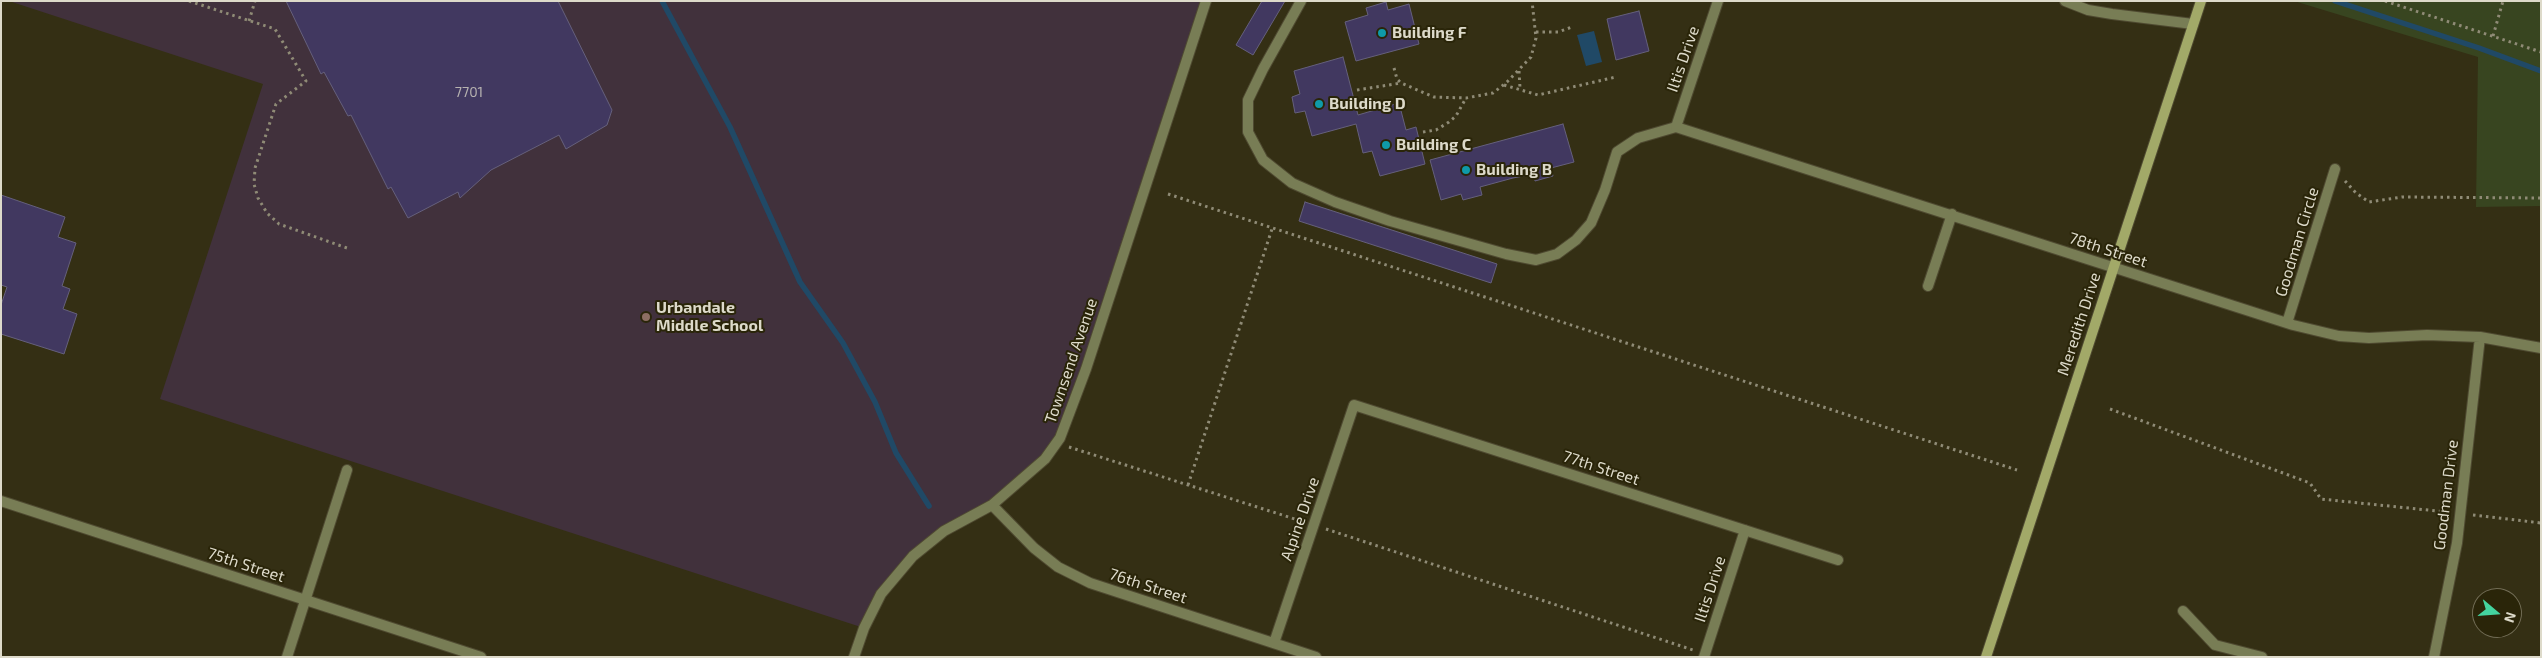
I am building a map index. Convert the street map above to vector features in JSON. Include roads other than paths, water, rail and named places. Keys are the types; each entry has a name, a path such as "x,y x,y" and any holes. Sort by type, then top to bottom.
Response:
{"main road":[{"name":"Meredith Drive","path":"1986,657 2201,1"}],"street":[{"name":"Townsend Avenue","path":"854,657 864,628 881,594 896,574 913,556 944,531 992,505 1045,459 1057,442 1086,369 1206,1"},
{"path":"1301,1 1263,68 1248,100 1248,132 1263,160 1292,183 1335,202 1390,221 1506,254 1536,260 1558,254 1576,240 1591,223 1605,190 1617,152 1638,138 1676,127"},
{"name":"Iltis Drive","path":"1676,127 1718,1"},
{"path":"2065,1 2088,10 2193,24"},
{"name":"78th Street","path":"1676,127 2287,323 2339,336 2369,338 2427,334 2480,336 2541,348"},
{"name":"Goodman Circle","path":"2287,323 2335,169"},
{"path":"1928,286 1952,214"},
{"name":"Goodman Drive","path":"2434,657 2447,596 2460,513 2480,336"},
{"name":"Alpine Drive","path":"1274,643 1354,405"},
{"name":"77th Street","path":"1354,405 1838,560"},
{"path":"287,657 347,470"},
{"name":"75th Street","path":"1,501 481,657"},
{"name":"76th Street","path":"992,505 1034,548 1058,567 1090,583 1316,657"},
{"name":"Iltis Drive","path":"1704,656 1745,530"},
{"path":"2183,611 2215,645 2262,657"}],"water":[{"path":"1594,31 1602,62 1586,66 1577,35"}],"waterway":[{"path":"662,1 730,127 800,282 843,343 875,402 896,453 929,506"},
{"path":"2335,1 2479,48 2541,71"}],"place":[{"name":"Building F","path":"1382,33"},
{"name":"Building D","path":"1319,104"},
{"name":"Building C","path":"1386,145"},
{"name":"Building B","path":"1466,170"},
{"name":"Urbandale Middle School","path":"646,317"}]}
